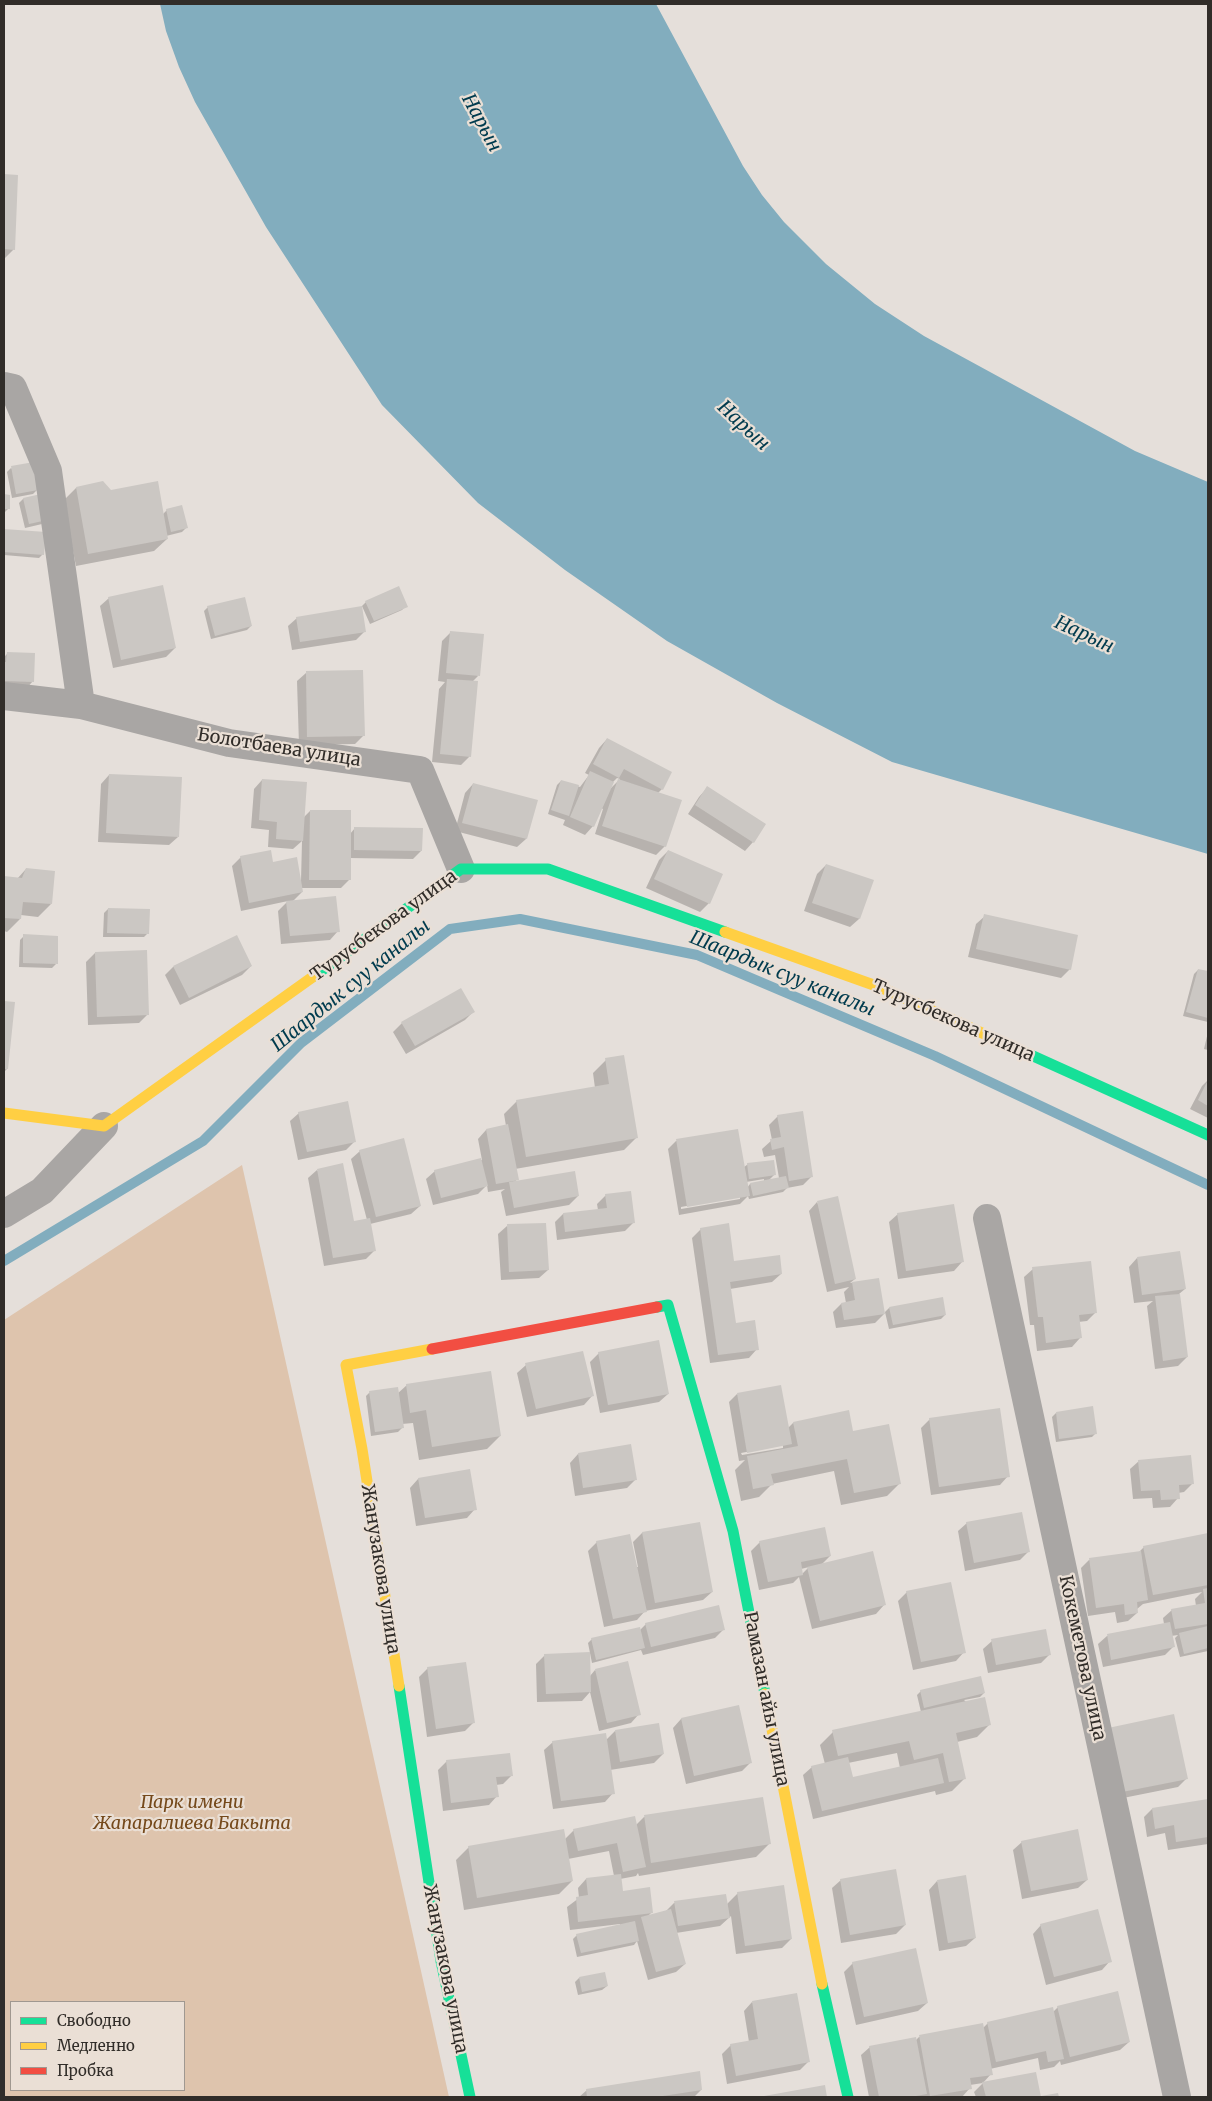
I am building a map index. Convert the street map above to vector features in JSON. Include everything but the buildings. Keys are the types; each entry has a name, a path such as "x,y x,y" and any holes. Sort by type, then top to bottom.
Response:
{"street":[{"path":"4,386 13,388 48,471 81,705"},
{"name":"Болотбаева улица","path":"4,696 81,705 229,743 420,770 461,869"},
{"name":"Турусбекова улица","path":"104,1126 461,869 548,869 882,988 1208,1135"},
{"path":"4,1113 104,1126"},
{"path":"4,1214 42,1191 104,1126"},
{"name":"Кокеметова улица","path":"987,1218 1177,2097"},
{"name":"Жанузакова улица","path":"470,2097 440,1961 362,1449 346,1365 668,1305"},
{"name":"Рамазан айы улица","path":"668,1305 733,1531 826,2003 848,2097"}],"green space":[{"name":"Парк имени Жапаралиева Бакыта","path":"242,1165 449,2097 4,2097 4,1320"}],"water":[{"name":"Нарын","path":"160,4 656,4 743,166 762,195 784,222 826,264 875,304 924,336 1135,451 1208,482 1208,854 892,762 777,703 667,641 565,570 478,503 382,405 266,227 195,102 179,67 166,31"}],"waterway":[{"name":"Шаардык суу каналы","path":"4,1261 203,1141 301,1043 450,929 520,919 697,955 935,1056 1208,1185"}],"traffic: fast":[{"path":"314,976 461,869 548,869 725,932"},
{"path":"1011,1046 1208,1135"},
{"path":"657,1307 668,1305 733,1531 765,1694"},
{"path":"399,1686 441,1961 470,2097"},
{"path":"822,1984 848,2097"}],"traffic: slow":[{"path":"725,932 882,988 1011,1046"},
{"path":"4,1113 104,1126 314,976"},
{"path":"399,1686 362,1449 346,1365 432,1349"},
{"path":"765,1694 822,1984"}],"traffic: jam":[{"path":"432,1349 657,1307"}]}
